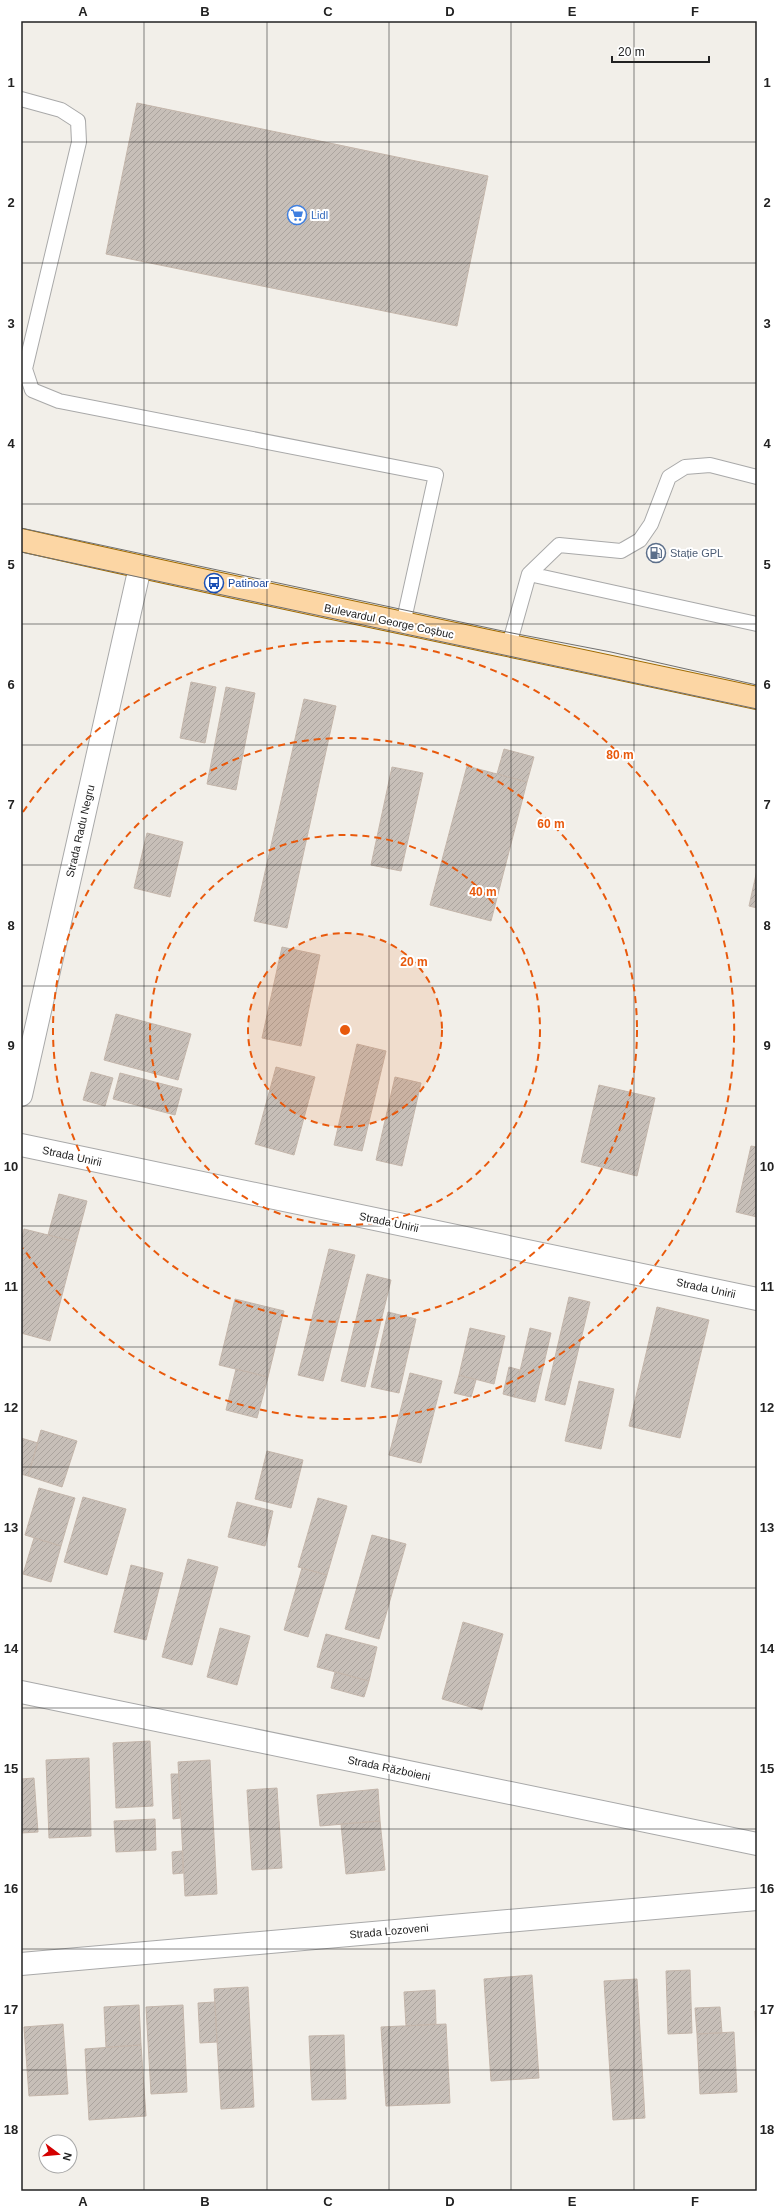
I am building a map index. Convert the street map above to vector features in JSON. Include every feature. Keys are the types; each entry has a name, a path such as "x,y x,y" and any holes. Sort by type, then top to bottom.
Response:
{"main road":[{"name":"Bulevardul George Coșbuc","path":"21,540 402,624 509,645 757,698"}],"street":[{"name":"Strada Radu Negru","path":"21,1095 140,567"},
{"name":"Strada Unirii","path":"21,1145 757,1299"},
{"name":"Strada Războieni","path":"21,1692 757,1844"},
{"name":"Strada Lozoveni","path":"21,1964 757,1899"}],"lane":[{"path":"21,98 61,110 78,121 79,142 25,369 32,390 59,401 436,475 402,624"},
{"path":"509,645 529,574 559,545 621,551 640,540 651,524 669,477 685,467 710,465 757,477"},
{"path":"529,574 757,624"}],"building":[{"name":"Lidl","path":"137,103 488,176 457,326 106,254"},
{"path":"191,682 216,687 205,743 180,738"},
{"path":"226,687 255,693 236,790 207,784"},
{"path":"304,699 336,706 287,928 254,921"},
{"path":"504,749 534,757 527,782 497,774"},
{"path":"467,766 527,782 491,921 430,905"},
{"path":"392,767 423,773 401,871 371,865"},
{"path":"147,833 183,842 170,897 134,888"},
{"path":"757,870 757,908 749,906"},
{"path":"282,947 320,955 301,1046 262,1038"},
{"path":"116,1014 191,1034 178,1080 104,1060"},
{"path":"357,1044 386,1051 362,1151 334,1145"},
{"path":"276,1067 315,1077 294,1155 255,1144"},
{"path":"91,1072 113,1078 105,1106 83,1100"},
{"path":"120,1073 182,1089 175,1115 113,1099"},
{"path":"395,1077 421,1083 402,1166 376,1160"},
{"path":"599,1085 655,1098 637,1176 581,1162"},
{"path":"751,1146 757,1147 757,1217 736,1212"},
{"path":"59,1194 87,1201 76,1242 48,1235"},
{"path":"24,1229 76,1242 50,1341 21,1333 21,1241"},
{"path":"329,1249 355,1255 323,1381 298,1375"},
{"path":"367,1274 391,1280 365,1387 341,1381"},
{"path":"569,1297 590,1302 565,1405 545,1400"},
{"path":"235,1299 284,1311 268,1377 219,1365"},
{"path":"657,1307 709,1320 680,1438 629,1426"},
{"path":"388,1312 416,1319 399,1393 371,1387"},
{"path":"470,1328 505,1336 494,1384 459,1375"},
{"path":"530,1328 551,1333 535,1402 514,1397"},
{"path":"509,1367 520,1370 514,1397 503,1394"},
{"path":"236,1369 268,1377 257,1418 226,1410"},
{"path":"410,1373 442,1381 421,1463 389,1455"},
{"path":"459,1375 476,1380 471,1397 454,1393"},
{"path":"579,1381 614,1389 601,1449 565,1441"},
{"path":"41,1430 77,1441 62,1487 28,1476"},
{"path":"21,1438 38,1443 28,1476 21,1474"},
{"path":"267,1451 303,1460 291,1508 255,1499"},
{"path":"39,1488 75,1498 61,1546 25,1535"},
{"path":"83,1497 126,1509 107,1575 64,1562"},
{"path":"318,1498 347,1506 327,1575 298,1567"},
{"path":"237,1502 273,1511 265,1546 228,1537"},
{"path":"372,1535 406,1544 379,1639 345,1629"},
{"path":"34,1538 61,1546 51,1582 23,1574"},
{"path":"188,1559 218,1567 192,1665 162,1657"},
{"path":"131,1565 163,1573 146,1640 114,1632"},
{"path":"302,1568 327,1575 308,1637 284,1630"},
{"path":"463,1622 503,1634 482,1710 442,1699"},
{"path":"220,1628 250,1636 237,1685 207,1677"},
{"path":"326,1634 377,1647 369,1681 317,1667"},
{"path":"335,1672 369,1681 364,1697 331,1688"},
{"path":"150,1741 153,1806 116,1808 113,1743"},
{"path":"89,1758 91,1836 49,1838 46,1760"},
{"path":"210,1760 217,1894 185,1896 178,1762"},
{"path":"171,1774 179,1774 180,1818 173,1819"},
{"path":"34,1778 38,1832 21,1833 21,1779"},
{"path":"277,1788 282,1868 252,1870 247,1790"},
{"path":"378,1789 380,1821 320,1826 317,1795"},
{"path":"155,1819 156,1850 116,1852 114,1821"},
{"path":"380,1821 385,1870 346,1874 341,1824"},
{"path":"182,1851 183,1873 173,1874 172,1852"},
{"path":"690,1970 692,2033 668,2034 666,1971"},
{"path":"532,1975 539,2078 491,2081 484,1979"},
{"path":"637,1979 645,2118 613,2120 604,1981"},
{"path":"248,1987 254,2107 221,2109 214,1989"},
{"path":"435,1990 436,2024 406,2026 404,1992"},
{"path":"215,2002 217,2042 200,2043 198,2003"},
{"path":"139,2005 141,2045 106,2047 104,2007"},
{"path":"183,2005 187,2092 151,2094 146,2007"},
{"path":"720,2007 722,2033 697,2034 695,2008"},
{"path":"755,2011 757,2011 757,2051"},
{"path":"63,2024 68,2094 29,2096 24,2027"},
{"path":"446,2024 450,2103 386,2106 381,2027"},
{"path":"734,2032 737,2092 700,2094 697,2034"},
{"path":"344,2035 346,2099 312,2100 309,2036"},
{"path":"141,2045 146,2116 89,2120 85,2049"}],"tram line":[{"path":"21,528 512,633 611,652 757,685"},
{"path":"21,552 757,709"}],"place":[{"name":"Lidl","path":"297,215"},
{"name":"Stație GPL","path":"656,553"},
{"name":"Patinoar","path":"214,583"}]}
